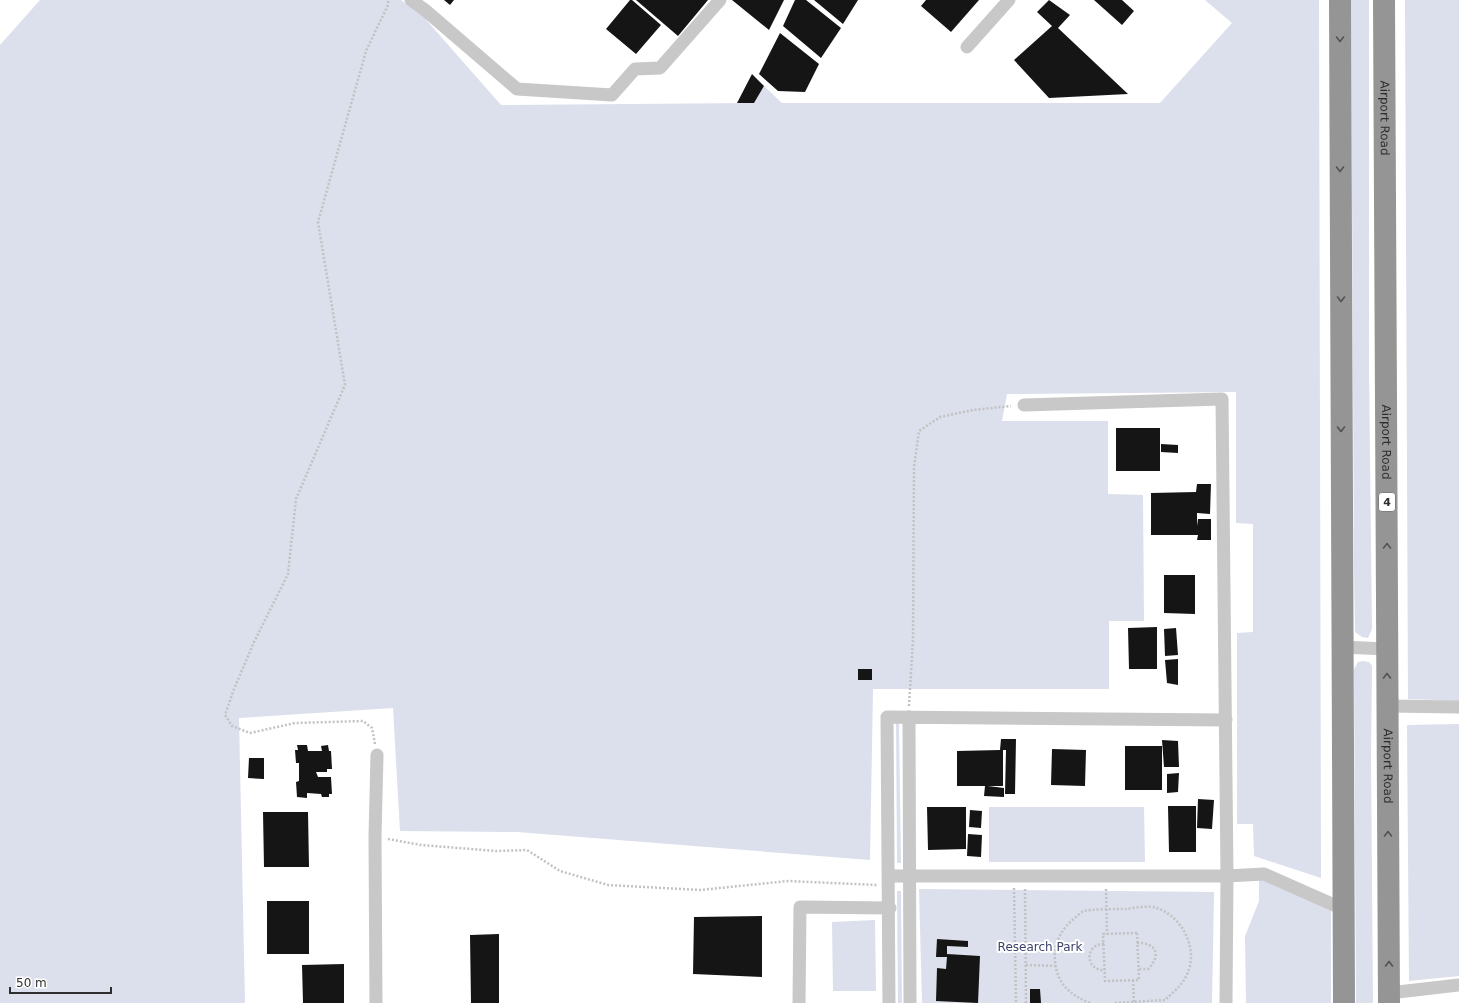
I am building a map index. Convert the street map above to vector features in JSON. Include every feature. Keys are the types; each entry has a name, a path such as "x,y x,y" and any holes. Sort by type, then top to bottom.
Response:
{"highway":[{"path":"1340,0 1344,1003"},
{"name":"Airport Road","path":"1384,0 1389,998"}],"street":[{"path":"411,0 425,10 517,89 612,95 636,68 660,68 720,0"},
{"path":"967,47 1009,0"},
{"path":"1024,405 1222,399 1226,720 1226,1003"},
{"path":"1342,647 1387,649"},
{"path":"1388,706 1459,707"},
{"path":"889,1003 890,908 887,717 1226,720"},
{"path":"908,718 910,1003"},
{"path":"376,1003 374,837 377,754"},
{"path":"889,881 910,876 1227,876 1264,874 1343,910"},
{"path":"799,1003 800,907 890,908"},
{"path":"1389,998 1459,985"}],"path":[{"path":"377,754 372,728 363,721 294,723 250,733 232,726 225,715 234,689 254,642 288,574 296,499 345,385 318,222 366,51 388,5 388,0"},
{"path":"908,718 913,640 914,467 919,431 940,417 973,410 1024,405"},
{"path":"374,837 421,845 496,851 527,850 560,871 608,885 700,890 788,881 889,881"},
{"path":"1020,876 1026,951 1026,1003"},
{"path":"1016,1003 1020,876"},
{"path":"1106,876 1107,934"},
{"path":"1090,1003 1076,997 1065,987 1058,974 1054,951 1061,932 1084,911 1156,907 1170,915 1181,925 1188,938 1191,952 1190,967 1184,980 1165,1000 1114,1003"},
{"path":"1137,933 1139,980 1105,981 1103,934 1107,934 1137,933"},
{"path":"1137,943 1146,942 1153,948 1156,955 1154,963 1148,969 1138,969"},
{"path":"1104,944 1098,944 1094,947 1091,950 1089,958 1092,966 1100,970 1105,970"},
{"path":"1026,951 1054,951"},
{"path":"1026,965 1056,966"},
{"path":"1133,980 1134,1002"}],"green space":[{"path":"40,0 401,0 421,14 501,105 754,103 764,86 782,103 1160,103 1232,23 1205,0 1319,0 1321,878 1254,856 1253,824 1237,824 1237,633 1253,632 1253,524 1236,523 1236,392 1007,394 1002,421 1108,421 1108,494 1143,495 1144,621 1109,621 1109,689 873,689 870,860 517,832 400,831 393,708 239,718 245,1003 0,1003 0,45"},
{"path":"1351,0 1369,0 1369,372 1372,629 1368,638 1362,637 1355,632"},
{"path":"1405,0 1459,0 1459,701 1408,699"},
{"path":"1358,662 1369,662 1372,666 1371,756 1373,1003 1356,1003 1354,669"},
{"path":"896,722 899,722 901,863 897,863"},
{"path":"1459,724 1459,976 1409,981 1407,725"},
{"path":"989,807 1144,807 1145,862 989,862"},
{"path":"1259,876 1331,909 1331,1003 1246,1003 1245,936 1259,901"},
{"name":"Research Park","path":"919,889 1214,892 1212,1003 922,1003"},
{"path":"897,891 901,891 902,1003 898,1003"},
{"path":"875,920 876,991 833,991 832,922"}],"building":[{"path":"444,0 454,0 450,5"},
{"path":"630,0 632,0 661,25 636,54 606,29"},
{"path":"636,0 708,0 678,36"},
{"path":"732,0 784,0 769,30"},
{"path":"795,0 806,0 841,28 821,58 783,26"},
{"path":"814,0 858,0 843,24"},
{"path":"926,0 979,0 951,32 921,6"},
{"path":"1049,0 1070,15 1058,28 1128,94 1049,98 1014,60 1052,26 1037,12"},
{"path":"1094,0 1122,0 1134,11 1122,25"},
{"path":"780,33 819,64 805,92 778,91 759,74"},
{"path":"752,74 764,86 754,103 737,103"},
{"path":"1116,428 1160,428 1160,471 1116,471"},
{"path":"1161,444 1178,445 1178,453 1161,452"},
{"path":"1197,484 1211,484 1210,514 1197,513 1197,526 1198,519 1211,519 1211,540 1197,540 1198,535 1151,535 1151,493 1196,492"},
{"path":"1164,575 1195,575 1195,614 1164,613"},
{"path":"1157,627 1157,669 1129,669 1128,628"},
{"path":"1176,628 1178,655 1165,656 1164,629"},
{"path":"1178,659 1178,685 1167,683 1165,660"},
{"path":"858,669 872,669 872,680 858,680"},
{"path":"1001,739 1016,739 1015,794 1005,794 1006,750 1003,750 1003,786 988,786 1004,788 1004,797 984,796 985,786 957,786 957,751 1000,750"},
{"path":"1162,740 1178,741 1179,767 1164,767"},
{"path":"297,745 307,745 308,751 322,751 321,746 328,745 329,751 331,751 332,769 327,769 327,772 316,772 318,777 331,777 332,794 329,794 329,797 322,797 321,794 307,793 307,798 297,797 296,782 299,781 299,763 296,763 295,750 298,750"},
{"path":"1125,746 1162,746 1162,790 1125,790"},
{"path":"1052,749 1086,750 1085,786 1051,785"},
{"path":"249,758 264,758 264,779 248,778"},
{"path":"1179,773 1178,792 1167,793 1167,774"},
{"path":"1198,799 1214,800 1212,829 1197,828"},
{"path":"1168,806 1196,806 1196,852 1169,852"},
{"path":"927,807 966,807 966,849 928,850"},
{"path":"970,810 982,811 981,828 969,827"},
{"path":"263,812 308,812 309,867 264,867"},
{"path":"968,834 982,835 981,857 967,856"},
{"path":"267,901 309,901 309,954 267,954"},
{"path":"762,916 762,977 693,974 694,917"},
{"path":"499,934 499,1003 471,1003 470,935"},
{"path":"937,939 968,941 968,947 947,946 947,954 980,956 978,1003 936,1001 937,968 946,969 947,957 936,957"},
{"path":"344,964 344,1003 303,1003 302,965"},
{"path":"1030,989 1040,989 1041,1003 1030,1003"}]}
